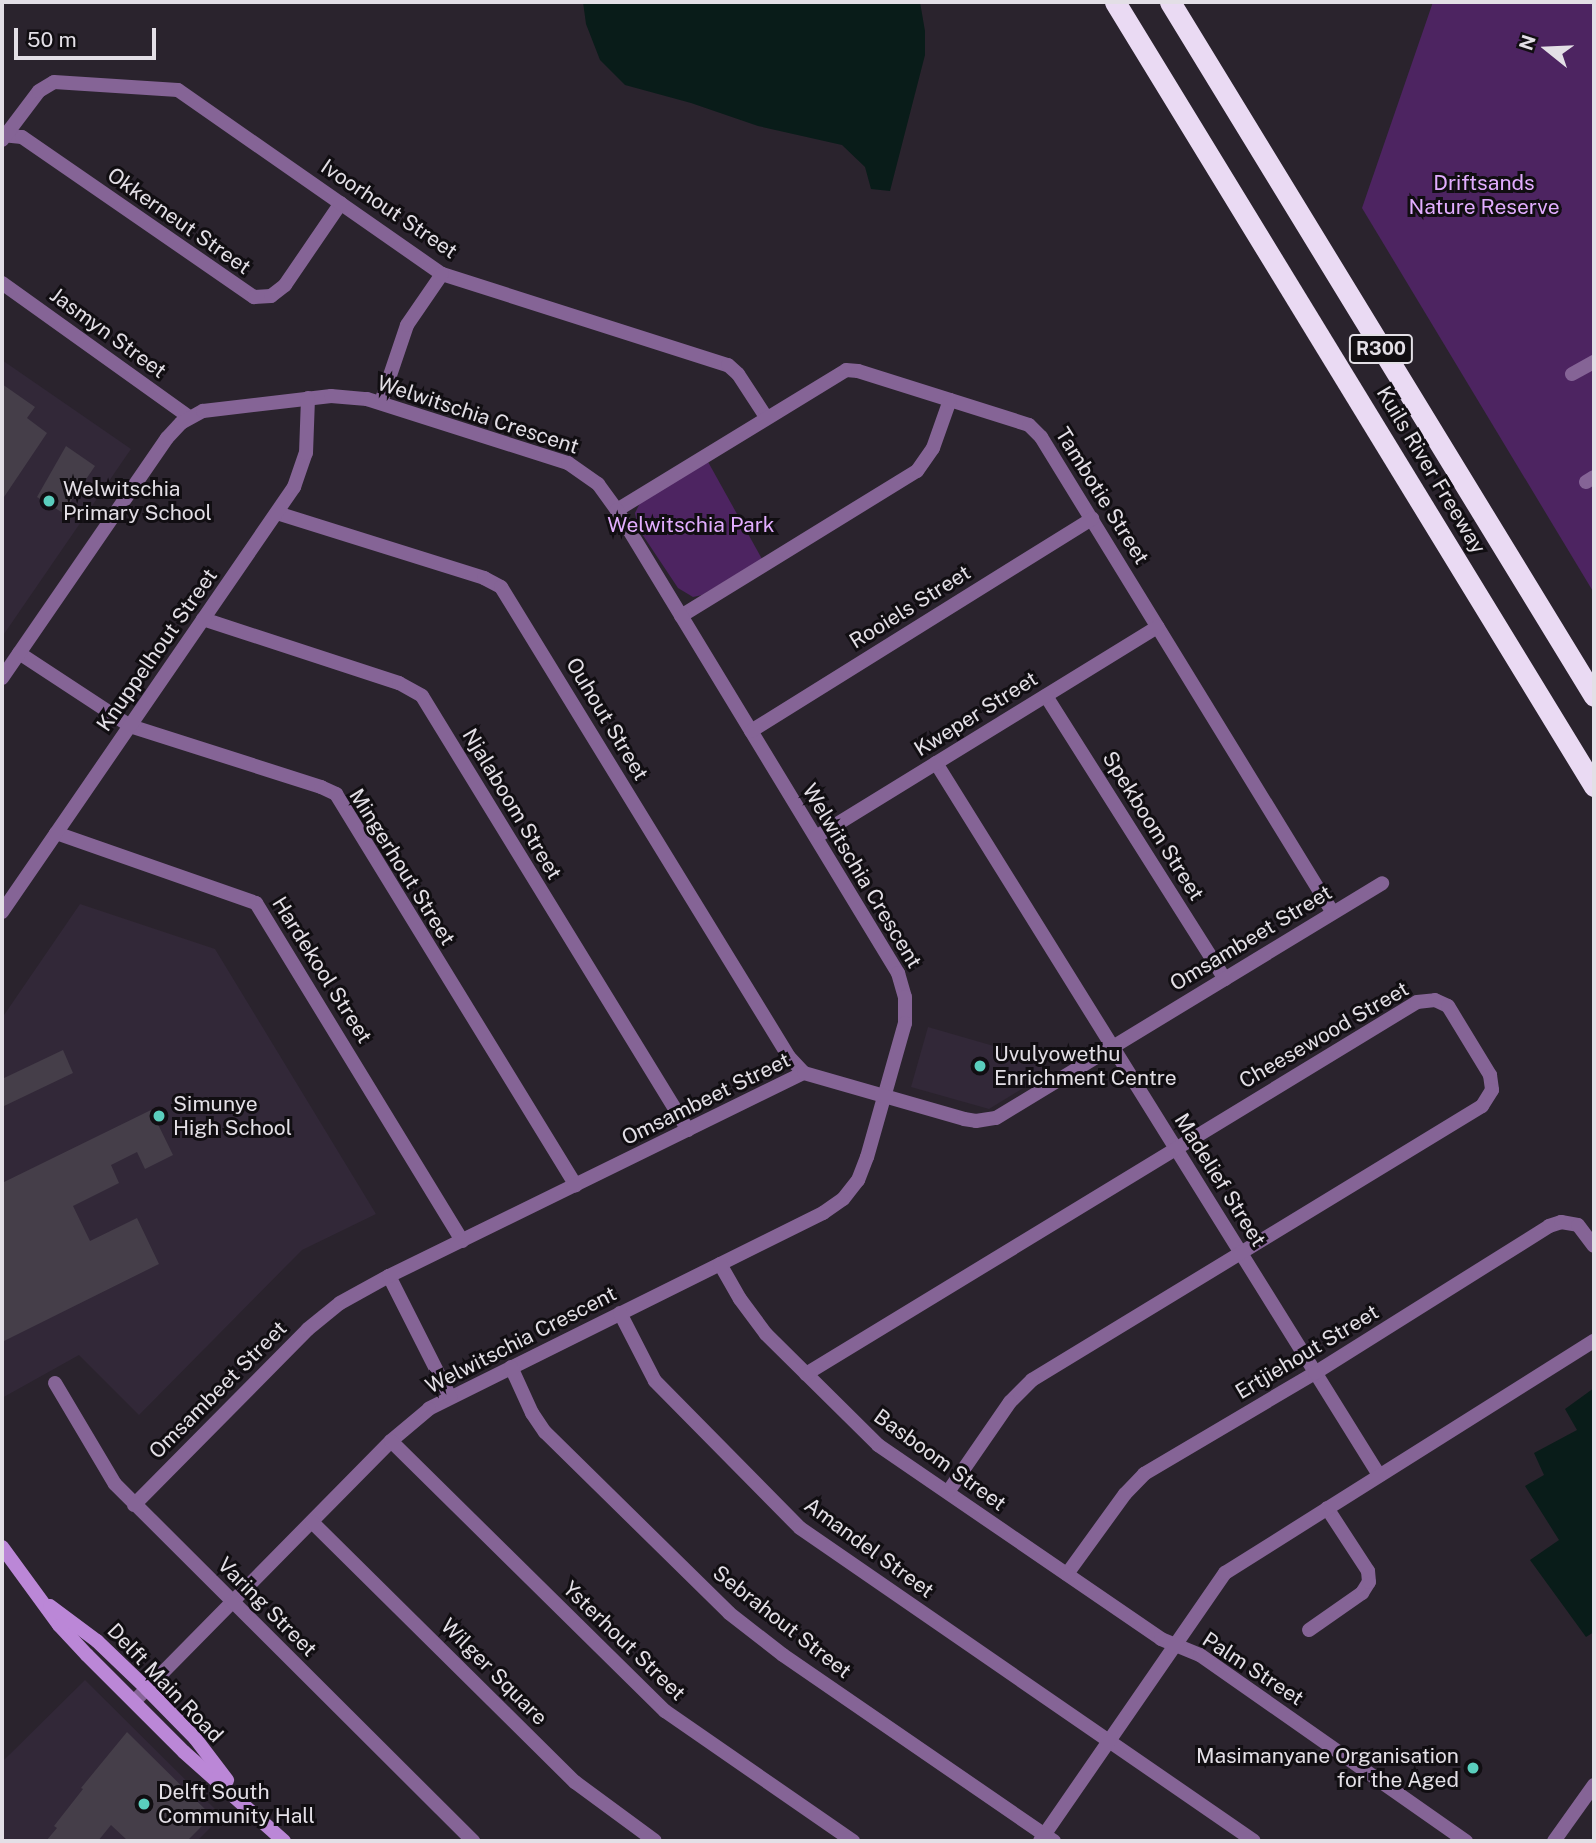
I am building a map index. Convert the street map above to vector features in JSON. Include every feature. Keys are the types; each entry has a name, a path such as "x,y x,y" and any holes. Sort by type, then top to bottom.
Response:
{"highway":[{"name":"Kuils River Freeway","path":"1115,2 1594,786"},
{"name":"Kuils River Freeway","path":"1170,2 1594,695"}],"street":[{"name":"Ivoorhout Street","path":"3,137 39,91 54,82 68,80 178,90 442,274 728,365 738,374 766,417"},
{"name":"Okkerneut Street","path":"3,137 22,137 254,297 271,296 285,285 341,203"},
{"path":"381,402 407,326 442,274"},
{"name":"Jasmyn Street","path":"2,283 189,417"},
{"path":"1572,374 1594,362"},
{"name":"Tambotie Street","path":"617,510 846,370 859,371 1022,421 1035,430 1092,519 1332,913"},
{"name":"Welwitschia Crescent","path":"2,678 167,438 189,417 217,407 308,398 353,397 381,402 568,463 598,484 617,510 816,837 902,985 905,1023 863,1169 843,1199 823,1213 450,1397 408,1424 134,1702"},
{"name":"Knuppelhout Street","path":"2,912 294,487 304,461 308,398"},
{"path":"681,616 918,471 933,449 950,400"},
{"name":"Ouhout Street","path":"277,513 484,578 500,587 789,1057 804,1073"},
{"name":"Rooiels Street","path":"751,731 1092,519"},
{"name":"Njalaboom Street","path":"203,619 399,683 422,696 688,1130"},
{"name":"Kweper Street","path":"816,837 1158,626"},
{"name":"Mingerhout Street","path":"19,653 130,726 336,794 576,1185"},
{"name":"Spekboom Street","path":"1046,696 1225,979"},
{"name":"Madelief Street","path":"936,763 1379,1475"},
{"name":"Hardekool Street","path":"56,833 246,897 260,907 461,1241"},
{"name":"Omsambeet Street","path":"134,1505 308,1329 340,1303 389,1276 804,1073 885,1094 964,1119 986,1121 996,1118 1382,883"},
{"name":"Cheesewood Street","path":"806,1374 1422,1000 1435,1000 1448,1006 1487,1068 1492,1090 1476,1111 1022,1388 948,1492"},
{"name":"Ertjiehout Street","path":"1067,1574 1125,1494 1144,1474 1315,1373 1554,1224 1578,1225 1594,1247"},
{"name":"Basboom Street","path":"720,1264 753,1318 869,1437 1161,1639 1176,1645"},
{"path":"389,1276 450,1397"},
{"name":"Amandel Street","path":"620,1313 655,1381 800,1528 1254,1841"},
{"path":"1176,1645 1225,1573 1594,1341"},
{"name":"Sebrahout Street","path":"510,1367 545,1432 729,1613 783,1655 1046,1839"},
{"name":"Varing Street","path":"55,1383 104,1470 134,1505 473,1841"},
{"name":"Ysterhout Street","path":"391,1441 664,1711 853,1841"},
{"path":"1309,1630 1362,1593 1369,1582 1368,1571 1327,1508"},
{"name":"Wilger Square","path":"312,1522 584,1790 654,1841"},
{"name":"Delft Main Road","path":"2,1547 45,1602 59,1625 134,1702 284,1841"},
{"name":"Delft Main Road","path":"45,1602 97,1641 147,1689 195,1738 244,1804"},
{"name":"Palm Street","path":"1046,1839 1176,1645 1200,1656 1466,1841"},
{"path":"1554,1841 1594,1785"}],"shaded area":[{"path":"583,2 920,2 925,31 925,55 890,191 871,189 865,167 842,145 758,126 691,103 625,85 600,60 586,24"},
{"name":"Welwitschia Primary School","path":"2,360 131,449 2,637"},
{"name":"Simunye High School","path":"80,904 215,949 376,1214 302,1250 139,1415 79,1355 2,1398 2,1018"},
{"name":"Uvulyowethu Enrichment Centre","path":"928,1027 1039,1059 1048,1073 989,1109 911,1087"},
{"path":"1594,1388 1594,1632 1586,1637 1530,1560 1559,1540 1525,1486 1544,1475 1534,1453 1577,1430 1565,1409"},
{"path":"85,1680 222,1816 197,1841 2,1841 2,1762"}],"green space":[{"name":"Driftsands Nature Reserve","path":"1433,2 1594,2 1594,593 1362,208"},
{"name":"Welwitschia Park","path":"707,460 762,559 702,595 693,597 678,588 638,528 635,513 641,501"}],"building":[{"path":"2,384 35,407 27,418 47,433 2,500"},
{"path":"66,446 95,466 63,513 37,497"},
{"path":"63,1050 73,1073 2,1107 2,1079"},
{"path":"151,1110 173,1155 145,1169 137,1152 111,1165 119,1183 73,1206 90,1241 137,1218 159,1264 2,1342 2,1183"},
{"path":"127,1732 212,1816 187,1841 128,1841 111,1825 98,1841 46,1841 57,1828 54,1826 83,1789 81,1788"}],"place":[{"name":"Welwitschia Primary School","path":"49,501"},
{"name":"Uvulyowethu Enrichment Centre","path":"980,1066"},
{"name":"Simunye High School","path":"159,1116"},
{"name":"Masimanyane Organisation for the Aged","path":"1473,1768"},
{"name":"Delft South Community Hall","path":"144,1804"}]}
